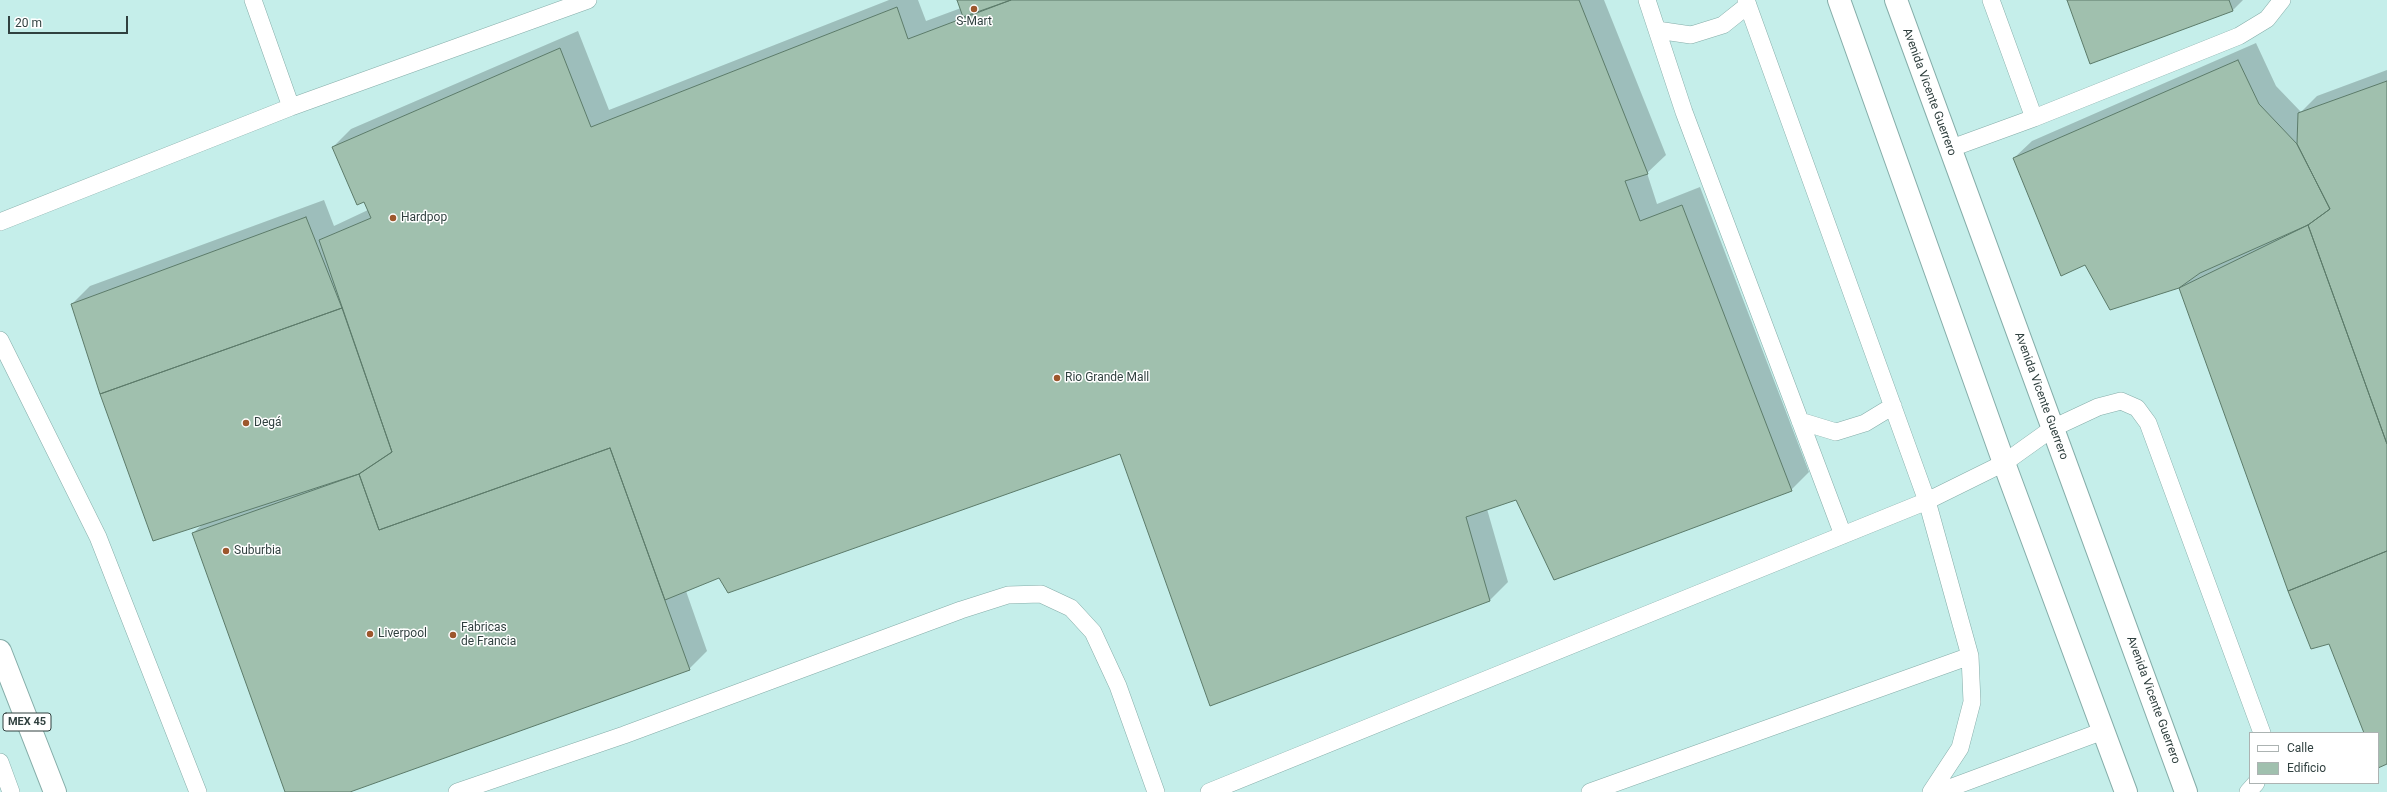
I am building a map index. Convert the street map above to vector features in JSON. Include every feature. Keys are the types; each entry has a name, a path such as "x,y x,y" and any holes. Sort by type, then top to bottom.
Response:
{"street":[{"path":"1839,0 2004,463 2126,792"},
{"name":"Avenida Vicente Guerrero","path":"1896,0 1949,149 2054,428 2186,792"},
{"name":"MEX 45","path":"0,651 55,792"}],"lane":[{"path":"253,0 291,108"},
{"path":"0,222 291,108 588,0"},
{"path":"1647,0 1684,112 1842,535"},
{"path":"1991,0 2034,118"},
{"path":"1949,149 2034,118 2239,36 2267,19 2282,0"},
{"path":"1657,30 1691,35 1723,25 1747,3 1928,501 1970,656 1972,702 1960,748 1931,792"},
{"path":"0,340 98,537 198,792"},
{"path":"1209,792 1928,501 2004,463 2054,428 2098,407 2121,401 2137,408 2148,423 2262,732"},
{"path":"1800,421 1836,432 1865,423 1893,406"},
{"path":"457,792 484,788 960,610 1008,595 1041,594 1071,608 1093,632 1118,686 1156,792"},
{"path":"1590,792 1970,656"},
{"path":"1939,792 2103,730"},
{"path":"0,762 11,792"},
{"path":"2248,792 2255,784"}],"building":[{"name":"S-Mart","path":"957,0 1011,0 963,17"},
{"name":"Rio Grande Mall","path":"1011,0 1579,0 1648,174 1625,181 1640,221 1682,205 1792,491 1554,580 1516,500 1466,517 1490,601 1210,706 1120,454 728,593 719,578 665,600 610,448 379,530 359,474 392,452 319,240 371,218 364,202 357,205 332,147 560,48 591,127 897,7 908,39"},
{"path":"2067,0 2229,0 2233,11 2090,64"},
{"path":"2238,60 2259,104 2297,144 2330,209 2308,225 2179,288 2110,310 2085,265 2061,276 2013,158"},
{"path":"2387,81 2387,444 2308,225 2330,209 2297,144 2298,113"},
{"path":"306,217 342,308 100,394 71,304"},
{"path":"2308,225 2387,444 2387,551 2288,591 2179,288 2200,273"},
{"name":"Degá","path":"342,308 392,452 359,474 153,541 100,394"},
{"name":"Fabricas de Francia","path":"610,448 690,670 350,792 285,792 192,533 359,474 379,530"},
{"path":"2387,551 2387,764 2379,768 2379,732 2364,732 2329,644 2311,649 2288,591"}],"place":[{"name":"S-Mart","path":"974,9"},
{"name":"Hardpop","path":"393,218"},
{"name":"Rio Grande Mall","path":"1057,378"},
{"name":"Degá","path":"246,423"},
{"name":"Suburbia","path":"226,551"},
{"name":"Liverpool","path":"370,634"},
{"name":"Fabricas de Francia","path":"453,635"}]}
